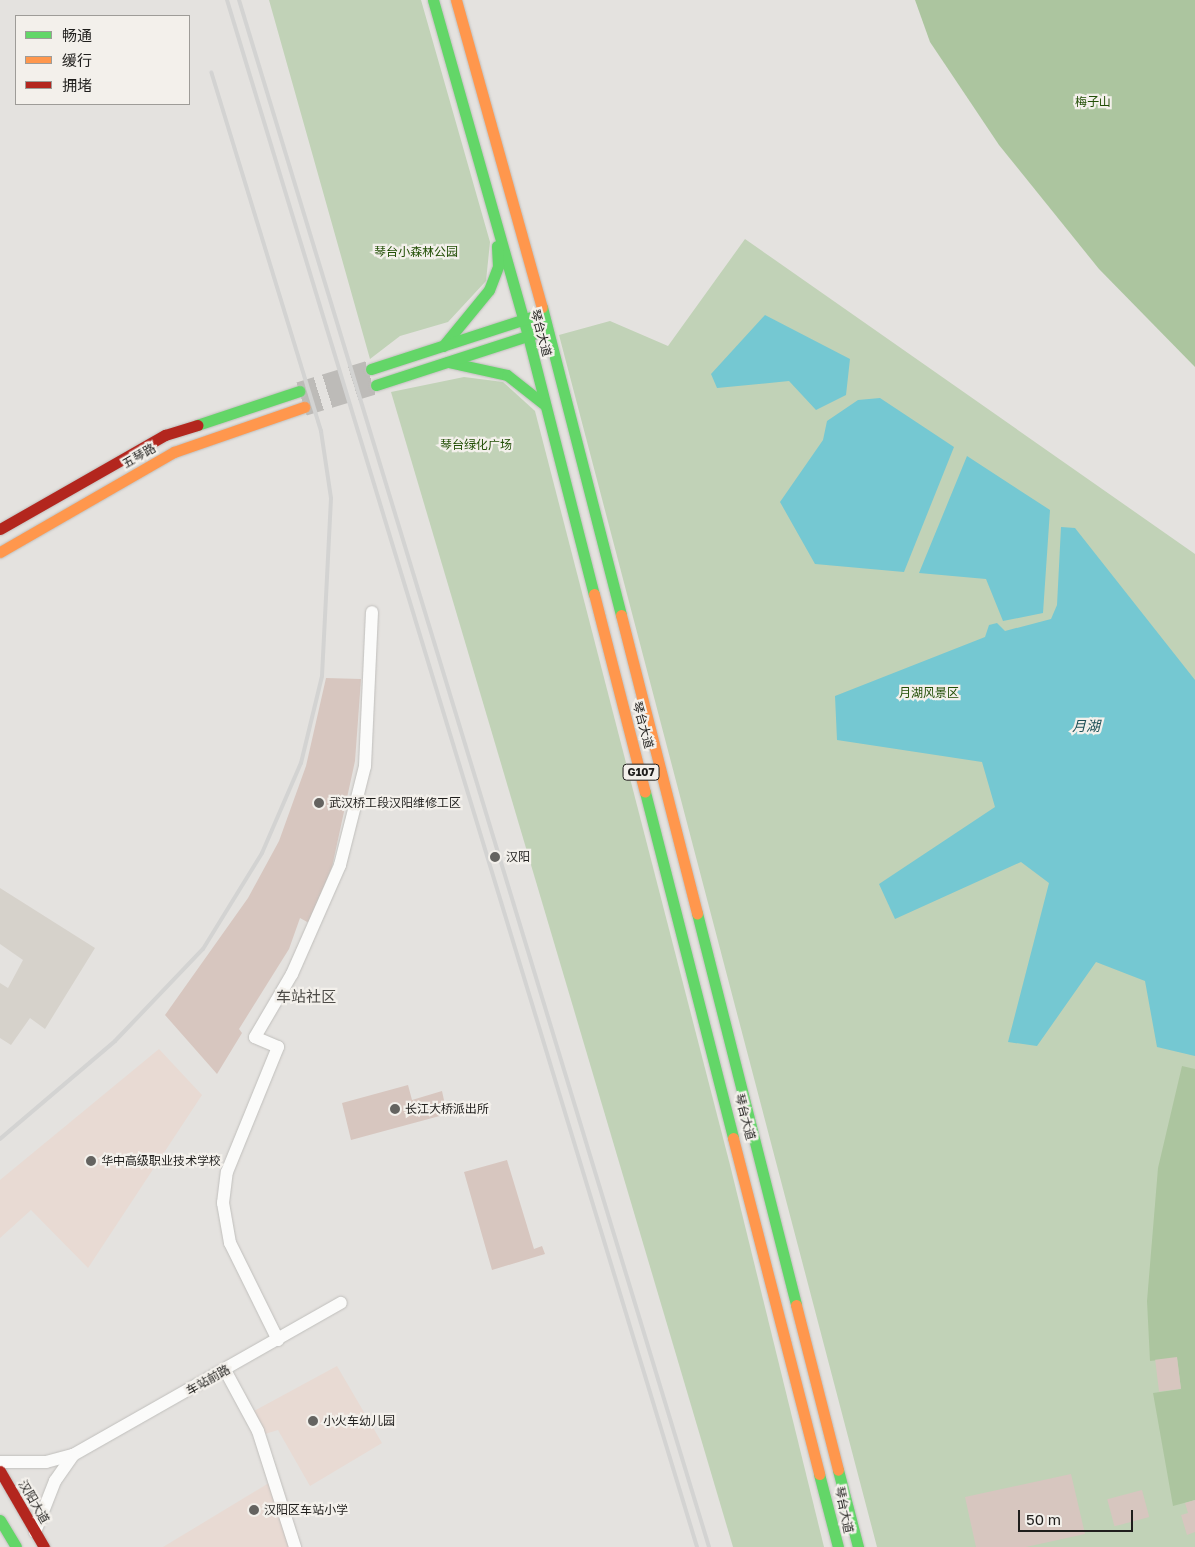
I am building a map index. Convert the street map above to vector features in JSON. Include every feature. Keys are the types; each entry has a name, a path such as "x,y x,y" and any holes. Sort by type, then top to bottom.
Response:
{"main road":[{"name":"琴台大道","path":"433,0 524,320 838,1547"},
{"name":"琴台大道","path":"456,0 544,313 858,1547"},
{"path":"443,346 474,312 493,283 498,266 497,225"},
{"path":"371,369 544,313"},
{"path":"376,385 548,330"},
{"path":"448,362 507,375 545,405"},
{"name":"五琴路","path":"0,529 165,434 299,391"},
{"name":"五琴路","path":"0,552 174,452 304,408"},
{"name":"汉阳大道","path":"0,1471 44,1547"},
{"path":"0,1520 16,1547"}],"street":[{"path":"278,1340 230,1244 223,1203 227,1172 278,1047 255,1037 292,974 340,865 365,766 372,612"},
{"name":"车站前路","path":"73,1455 341,1303"},
{"path":"225,1370 258,1431 295,1547"},
{"path":"0,1462 46,1462 73,1455"},
{"path":"35,1532 56,1481 73,1455"}],"shaded area":[{"path":"0,888 95,948 45,1029 30,1018 11,1045 0,1038 0,983 8,988 23,960 0,944"},
{"name":"华中高级职业技术学校","path":"159,1049 202,1095 88,1268 31,1210 0,1238 0,1180"},
{"name":"小火车幼儿园","path":"337,1366 382,1443 310,1486 278,1430 265,1434 252,1412"},
{"name":"汉阳区车站小学","path":"274,1480 295,1547 163,1547"}],"green space":[{"name":"琴台小森林公园","path":"269,0 421,0 490,242 486,281 448,322 400,336 370,359"},
{"name":"梅子山","path":"915,0 1195,0 1195,367 1099,269 999,145 930,42"},
{"name":"月湖风景区","path":"745,239 1195,554 1195,1547 877,1547 559,335 610,321 668,346"},
{"name":"琴台绿化广场","path":"464,377 503,382 535,411 730,1165 824,1547 733,1547 391,392"},
{"path":"1182,1066 1195,1069 1195,1500 1173,1506 1153,1393 1181,1389 1177,1358 1150,1361 1147,1301 1158,1168"}],"water":[{"path":"765,315 850,359 846,395 816,410 789,381 717,388 711,374"},
{"path":"880,398 954,447 904,572 815,564 780,502 823,440 827,421 858,400"},
{"path":"967,456 1050,510 1043,613 1003,621 986,579 919,573"},
{"name":"月湖","path":"1061,527 1075,528 1195,680 1195,1056 1157,1047 1145,981 1096,962 1037,1046 1008,1042 1049,883 1021,862 895,919 879,884 995,807 982,762 837,740 835,696 985,637 989,625 997,623 1005,631 1051,619 1057,605"}],"building":[{"path":"326,678 361,679 355,761 332,867 309,923 300,918 289,949 239,1029 242,1033 217,1074 165,1015 248,898 279,841 306,766"},
{"name":"长江大桥派出所","path":"408,1085 412,1100 442,1091 447,1114 351,1140 342,1103"},
{"path":"507,1160 534,1249 542,1246 545,1254 492,1270 464,1172"},
{"path":"1177,1357 1181,1389 1159,1391 1155,1360"},
{"path":"1071,1474 1085,1534 1026,1547 976,1547 965,1497"},
{"path":"1142,1490 1149,1517 1114,1526 1107,1499"},
{"path":"1195,1500 1195,1532 1187,1535 1181,1515 1188,1513 1185,1503"}],"tunnel":[{"path":"299,391 371,369"},
{"path":"304,407 376,385"}],"railway":[{"path":"227,0 697,1547"},
{"path":"239,0 709,1547"},
{"path":"0,1139 115,1041 203,949 262,853 301,763 322,676 331,498 321,431 211,72"}],"traffic: fast":[{"path":"433,0 528,336 594,594"},
{"path":"443,346 489,290 498,266 497,246"},
{"path":"542,307 621,615"},
{"path":"371,369 534,316"},
{"path":"376,385 539,332"},
{"path":"448,362 507,375 545,405"},
{"path":"197,425 299,391"},
{"path":"645,792 733,1138"},
{"path":"697,913 796,1305"},
{"path":"838,1470 858,1547"},
{"path":"819,1474 838,1547"},
{"path":"0,1520 16,1547"}],"traffic: slow":[{"path":"456,0 542,307"},
{"path":"0,552 174,452 304,407"},
{"path":"594,594 645,792"},
{"path":"621,615 697,913"},
{"path":"733,1138 819,1474"},
{"path":"796,1305 838,1470"}],"traffic: jam":[{"path":"0,529 165,435 197,425"},
{"path":"0,1471 44,1547"}],"place":[{"name":"武汉桥工段汉阳维修工区","path":"319,803"},
{"name":"汉阳","path":"495,857"},
{"name":"长江大桥派出所","path":"395,1109"},
{"name":"华中高级职业技术学校","path":"91,1161"},
{"name":"小火车幼儿园","path":"313,1421"},
{"name":"汉阳区车站小学","path":"254,1510"}],"district":[{"name":"车站社区","path":"306,997"}]}
